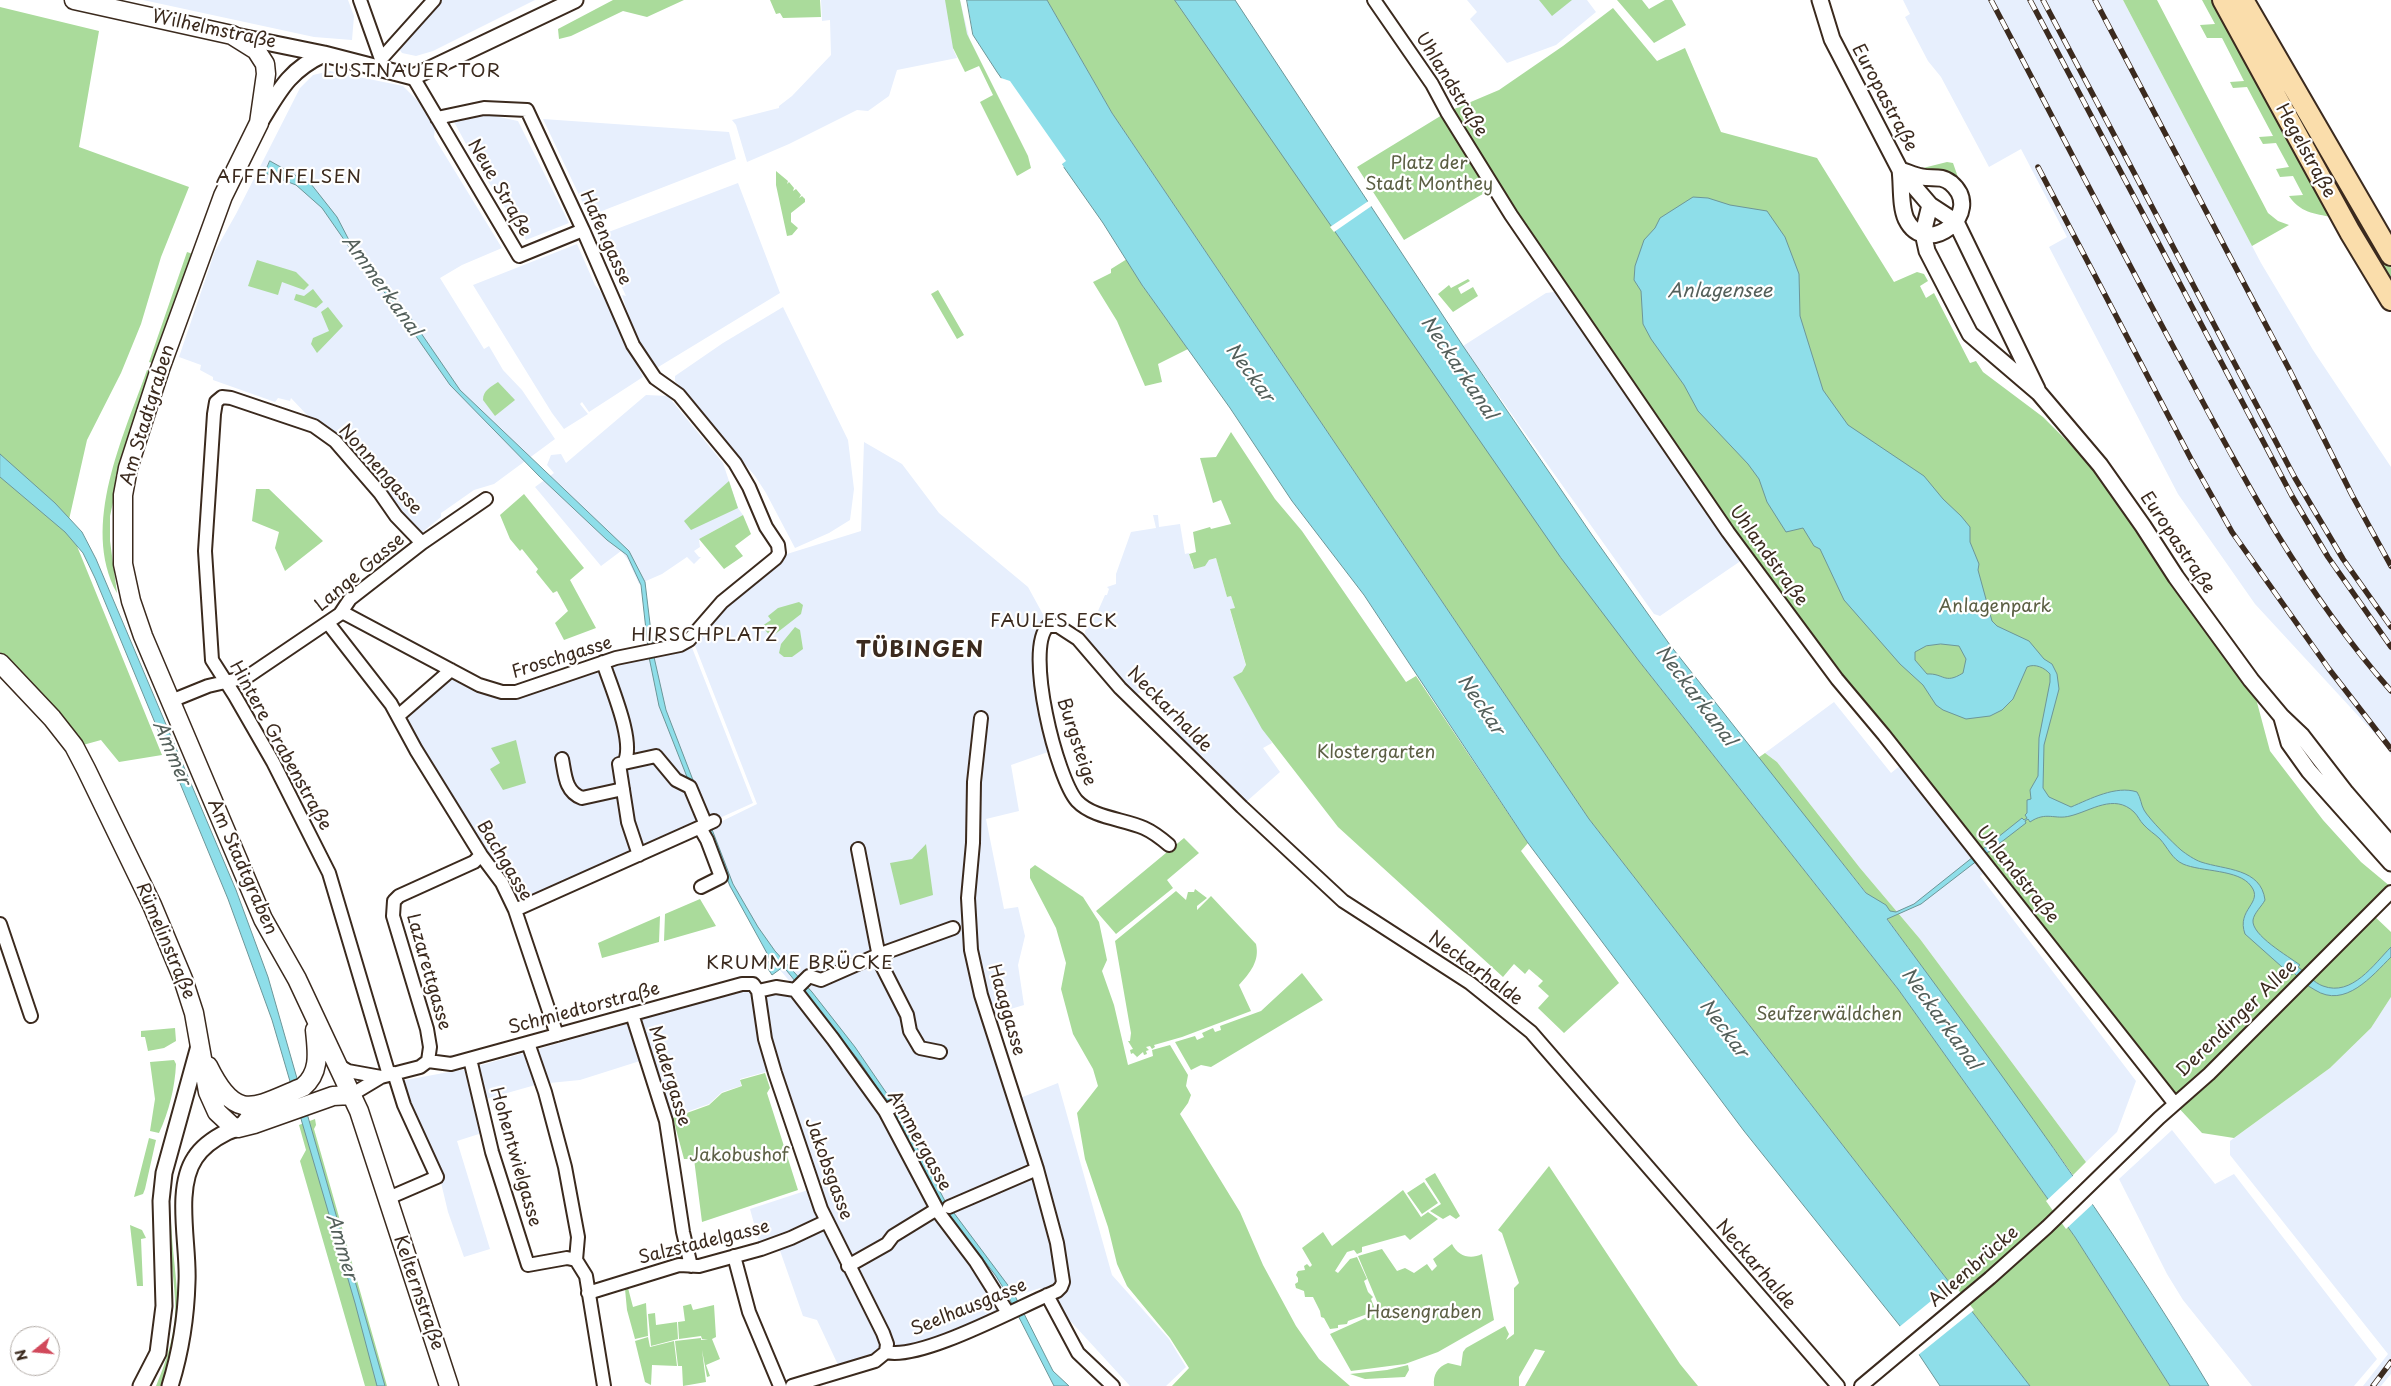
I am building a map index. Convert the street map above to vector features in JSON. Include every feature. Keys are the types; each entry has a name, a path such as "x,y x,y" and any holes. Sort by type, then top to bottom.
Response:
{"main road":[{"name":"Wilhelmstraße","path":"74,0 232,35"},
{"name":"Hegelstraße","path":"2223,0 2350,232 2391,300"},
{"name":"Hegelstraße","path":"2243,0 2391,255"},
{"name":"Am Stadtgraben","path":"232,35 256,50 265,64 266,74 259,123 223,196 188,291 128,468 123,495 122,546 126,583 136,616 263,919 296,979 351,1095"},
{"name":"Rümelinstraße","path":"0,663 52,718 78,753 170,946 194,1013 208,1092 213,1106 224,1120 238,1128"},
{"path":"199,1044 214,1078 226,1096 237,1105 244,1107 257,1105 304,1088 310,1082 317,1065 315,1020"},
{"path":"238,1128 333,1096 351,1095"},
{"name":"Kelternstraße","path":"351,1095 366,1131 386,1199 449,1386"}],"street":[{"path":"360,0 380,64"},
{"path":"380,64 434,0"},
{"path":"413,77 575,0"},
{"name":"Uhlandstraße","path":"1374,0 1432,84 1446,112 1516,223 1745,558 1837,679 1884,735 2174,1104"},
{"name":"Europastraße","path":"1820,0 1832,39 1900,170 1930,205 1956,222 2039,392"},
{"name":"Wilhelmstraße","path":"232,35 380,64 413,77"},
{"name":"Am Stadtgraben","path":"259,123 291,75 305,62 324,54"},
{"name":"Neue Straße","path":"413,77 519,256 583,230"},
{"name":"Hafengasse","path":"437,118 484,108 527,110 583,230 628,336 655,378 679,395 739,468 766,527 778,545 779,554 722,602 689,640"},
{"path":"1900,170 1923,178 1942,178 1950,182 1960,198 1961,208 1956,222 1940,234 1923,233 1914,228 1906,218 1900,170"},
{"path":"1923,233 1930,205"},
{"name":"Europastraße","path":"1923,233 1927,251 1970,334 2039,392 2105,472 2228,650 2282,717 2302,736 2346,793 2391,845"},
{"name":"Nonnengasse","path":"222,397 314,426 330,437 353,460 396,516 422,543"},
{"name":"Hintere Grabenstraße","path":"222,397 216,402 214,414 205,551 212,660 304,821 329,873 388,1075"},
{"name":"Lange Gasse","path":"171,701 208,686 247,677 328,623 342,612 350,599 422,543 486,499"},
{"name":"Froschgasse","path":"342,612 479,685 509,693 603,662 680,645 689,640"},
{"name":"Bachgasse","path":"328,623 398,716 416,750 481,855 502,884 515,910 557,1035"},
{"name":"Burgsteige","path":"1051,625 1046,628 1042,637 1039,665 1040,688 1056,750 1077,800 1088,810 1146,828 1170,845"},
{"name":"Neckarhalde","path":"1051,625 1058,626 1078,639 1120,688 1242,808 1344,901 1470,984 1530,1032 1838,1386"},
{"path":"603,662 626,737 628,751 624,763"},
{"path":"398,716 451,670"},
{"name":"Europastraße","path":"2282,717 2289,743 2309,771 2391,863"},
{"name":"Haaggasse","path":"981,718 974,782 974,830 968,908 970,944 981,995 1037,1169 1063,1276 1061,1288 1047,1295"},
{"path":"639,855 628,822 619,764 656,756 676,780 690,787 707,824 708,840 721,877 701,887"},
{"path":"562,759 569,790 577,796 582,798 623,789"},
{"path":"515,910 707,824"},
{"path":"858,849 878,955 907,1015 909,1028 920,1048 940,1052"},
{"name":"Lazarettgasse","path":"428,1061 430,1047 428,1029 393,916 394,902 399,896 474,862 481,855"},
{"name":"Derendinger Allee","path":"2105,1172 2174,1104 2209,1074 2391,892"},
{"path":"0,924 31,1016"},
{"path":"795,990 809,976 821,980 878,955 953,928"},
{"name":"Schmiedtorstraße","path":"351,1095 388,1075 420,1067 428,1061 446,1064 746,983 753,984 758,991 780,987 795,990"},
{"name":"Ammergasse","path":"795,990 850,1052 890,1108 943,1208 1008,1313"},
{"name":"Jakobsgasse","path":"758,991 765,1039 770,1056 826,1221 885,1338 886,1352"},
{"name":"Madergasse","path":"632,1014 666,1121 683,1232 691,1266"},
{"path":"528,1043 545,1092 569,1182 578,1237 576,1260 584,1272 604,1386"},
{"path":"151,1386 164,1306 162,1185 199,1044"},
{"name":"Hohentwielgasse","path":"470,1058 492,1152 528,1266 567,1258 576,1260"},
{"name":"Schmiedtorstraße","path":"335,1064 348,1071 388,1075"},
{"path":"386,1199 437,1177 402,1099 388,1075"},
{"path":"170,1386 181,1349 185,1319 187,1279 184,1203 188,1174 195,1157 201,1150 216,1138 238,1128 257,1105"},
{"path":"848,1266 887,1244 893,1236 943,1208 1037,1169"},
{"name":"Alleenbrücke","path":"1861,1386 1990,1278 2105,1172"},
{"name":"Salzstadelgasse","path":"588,1292 679,1265 691,1266 734,1256 791,1238 826,1221"},
{"path":"734,1256 749,1312 780,1386"},
{"path":"1047,1295 1078,1353 1113,1386"},
{"name":"Seelhausgasse","path":"792,1386 875,1361 886,1352 902,1354 931,1345 971,1330 1047,1295"},
{"path":"141,1386 158,1352"}],"shaded area":[{"path":"143,0 348,0 354,16 352,40 314,37"},
{"path":"434,0 535,0 433,51 416,56 402,53 395,43"},
{"path":"821,0 960,0 970,41 953,49 957,58 897,70 889,96 868,111 857,110 789,144 747,162 736,125 732,120 779,108 831,55 830,20 822,21"},
{"path":"1467,0 1587,0 1596,12 1556,45 1507,63 1470,19 1477,12"},
{"path":"1903,0 2123,0 2261,263 2313,350 2391,467 2391,755 2387,747 2255,604 2178,494 2049,247 2067,237 2021,149 1989,167 1941,77 1928,61 1905,17 1910,14"},
{"path":"330,71 403,86 417,100 435,128 434,137 502,248 462,265 440,278 484,349 489,346 503,370 522,390 555,439 494,484 474,490 441,513 441,517 420,534 404,517 406,516 399,506 387,493 389,491 291,398 290,401 278,398 275,402 213,380 213,377 200,370 201,365 179,357 215,251 236,214 300,88 313,75"},
{"path":"490,115 518,121 569,223 526,240 478,166 453,120"},
{"path":"543,119 729,132 736,159 589,216"},
{"path":"738,183 780,293 655,369 633,329 622,295 626,296 598,236"},
{"path":"577,244 595,285 601,292 643,377 589,412 582,402 580,404 588,414 564,429 552,413 473,285"},
{"path":"1562,291 1745,558 1660,616 1654,614 1463,346 1546,293"},
{"path":"783,307 848,440 854,489 850,520 829,533 795,548 755,476 675,381 675,376 723,343"},
{"path":"646,395 668,396 723,463 738,508 743,515 699,539 700,547 694,551 701,557 694,564 687,557 662,574 639,584 628,560 621,551 601,566 535,487 554,473 547,465 551,455 561,454 566,463"},
{"path":"864,442 902,464 939,513 1028,587 1045,618 1037,664 1048,752 1011,765 1019,811 986,819 1004,909 1018,907 1025,936 1018,965 1024,1005 994,1014 1020,1098 1058,1083 1112,1275 1169,1339 1186,1367 1166,1386 1130,1386 1040,1288 1004,1300 961,1238 917,1166 793,985 766,954 755,929 729,886 708,828 757,804 690,633 774,558 861,531"},
{"path":"1153,515 1158,515 1159,527 1180,524 1185,554 1189,553 1192,566 1216,558 1227,597 1231,596 1235,608 1230,610 1246,666 1242,672 1234,677 1272,743 1263,748 1280,772 1246,802 1174,731 1178,727 1145,690 1135,695 1086,640 1085,631 1098,611 1105,595 1107,595 1109,589 1107,587 1116,584 1116,574 1131,532 1156,528"},
{"path":"689,640 753,803 515,910 398,716 451,670 502,692"},
{"path":"1834,702 1891,773 1917,752 2003,858 1980,876 2136,1081 2117,1132 2086,1162 1920,939 1860,868 1777,762 1765,753"},
{"path":"748,988 793,990 878,1110 919,1193 967,1258 1000,1311 929,1342 839,1367 817,1320 803,1316 778,1245 761,1249 750,1209 808,1190 769,1071 740,1079 741,1086 722,1092 709,1104 669,1118 638,1018"},
{"path":"2391,997 2391,1374 2381,1386 2363,1386 2388,1354 2230,1155 2230,1141 2330,1068 2371,1028"},
{"path":"630,1023 643,1060 580,1080 539,1084 475,1102 482,1133 457,1141 490,1249 464,1257 448,1212 438,1170 400,1081 471,1068"},
{"path":"2172,1130 2215,1184 2234,1174 2377,1359 2354,1386 2252,1386 2183,1300 2167,1274 2119,1179"}],"green space":[{"path":"613,0 684,0 647,17 623,11 571,36 559,39 558,29"},
{"path":"770,0 820,0 821,17 783,18 780,13 776,14"},
{"path":"945,0 960,0 967,34 1028,156 1031,168 1017,176 980,102 993,95 979,66 965,72 953,48"},
{"name":"Seufzerwäldchen","path":"1047,0 1175,0 1639,661 1898,989 2075,1237 2170,1386 2030,1386 1589,819 1112,113"},
{"path":"1539,0 1572,0 1552,16"},
{"path":"1617,0 1642,0 1649,9 1665,0 1672,0 1686,25 1654,43"},
{"path":"2123,0 2157,0 2268,213 2278,221 2289,225 2252,246"},
{"path":"2202,0 2212,0 2255,82 2332,217 2303,209 2289,196 2303,195 2293,176 2280,177 2276,169 2289,167 2276,143 2263,144 2259,137 2273,136 2247,87 2233,88 2230,82 2244,81 2222,38 2207,38 2200,25 2215,24"},
{"path":"2235,0 2391,268 2391,286 2370,252"},
{"path":"0,7 99,31 79,147 189,187 161,257 141,324 121,373 87,440 68,524 162,755 119,762 101,740 83,745 58,710 0,652"},
{"name":"Anlagenpark","path":"1613,8 1657,61 1685,48 1721,132 1817,158 1894,282 1917,272 1924,274 1928,281 1920,286 1926,298 1934,293 1970,363 1976,361 1983,372 2043,417 2124,498 2251,680 2270,751 2323,820 2361,862 2391,887 2371,913 2391,932 2391,997 2371,1028 2330,1068 2234,1138 2202,1133 2175,1104 1837,679 1493,188 1404,240 1357,167 1447,112 1499,90 1563,46"},
{"path":"1947,162 1953,163 1960,183 1919,169"},
{"path":"776,171 788,181 787,184 789,182 794,188 793,191 796,189 801,195 799,198 802,196 805,199 805,202 791,213 791,222 798,228 792,235 787,236 776,185"},
{"path":"187,252 193,254 155,364 149,362"},
{"path":"1127,259 1142,285 1188,349 1158,364 1162,382 1145,386 1117,321 1093,282 1111,273 1111,269"},
{"path":"257,260 296,272 309,285 304,290 282,282 278,295 248,286"},
{"path":"1468,279 1470,281 1458,288 1461,294 1473,287 1478,296 1453,312 1438,294 1449,285 1451,288"},
{"path":"313,289 323,302 316,308 294,300 296,294 304,296"},
{"path":"938,290 964,335 957,339 931,294"},
{"path":"328,307 343,326 317,353 311,344 313,338 329,331 321,312"},
{"path":"147,370 152,372 123,457 110,516 110,541 117,593 107,567 103,539 104,510 118,451"},
{"path":"498,382 515,400 495,416 483,400 483,397 490,387"},
{"name":"Klostergarten","path":"1231,432 1275,499 1302,531 1406,682 1416,676 1528,843 1521,851 1619,983 1564,1033 1538,1008 1549,996 1538,986 1543,981 1529,969 1525,974 1514,964 1503,977 1338,827 1262,729 1233,677 1242,672 1246,665 1230,609 1235,608 1231,596 1227,597 1216,558 1209,560 1205,566 1194,569 1189,554 1196,552 1193,532 1231,524 1221,500 1213,503 1200,458 1216,457"},
{"path":"729,481 738,508 691,530 684,521"},
{"path":"256,489 269,489 323,541 285,571 275,548 279,532 252,521"},
{"path":"524,494 584,568 570,580 596,628 564,640 555,623 568,611 557,591 553,593 536,572 538,569 522,549 520,551 510,539 500,515"},
{"path":"743,515 751,534 735,546 743,556 724,569 699,539"},
{"path":"799,602 803,605 801,614 770,636 762,626 771,620 768,616 778,608"},
{"path":"795,627 800,630 803,649 792,657 784,657 779,653 781,644"},
{"path":"516,740 526,783 503,790 490,769 500,763 491,748"},
{"path":"1765,753 1777,762 1860,868 1920,939 2086,1162 2073,1175 1888,920 1758,758"},
{"path":"1184,838 1199,853 1167,880 1173,888 1116,934 1096,911"},
{"path":"926,844 933,895 900,905 890,863 912,859"},
{"path":"1035,865 1083,897 1099,922 1107,960 1102,971 1114,1005 1128,1065 1153,1056 1152,1050 1170,1045 1188,1075 1186,1086 1191,1095 1180,1114 1240,1212 1263,1265 1296,1326 1319,1359 1350,1386 1172,1386 1189,1368 1170,1338 1127,1286 1117,1264 1108,1227 1085,1159 1077,1113 1098,1086 1093,1069 1073,1034 1061,989 1066,963 1056,928 1030,878 1030,869"},
{"path":"1195,889 1207,898 1197,906 1197,910 1211,896 1256,944 1257,956 1255,961 1239,985 1251,1011 1182,1037 1154,1045 1155,1047 1152,1049 1150,1046 1146,1047 1149,1050 1146,1051 1147,1054 1144,1055 1143,1052 1136,1058 1133,1053 1131,1054 1130,1050 1133,1049 1128,1041 1130,1041 1131,1033 1115,941 1176,891 1186,900 1188,892 1194,892"},
{"path":"700,899 716,926 664,941 665,914"},
{"path":"660,916 659,942 602,958 598,943"},
{"path":"1302,973 1323,1000 1211,1067 1201,1065 1191,1070 1175,1042 1195,1036 1197,1040 1204,1037 1202,1033 1213,1028 1215,1032 1221,1030 1220,1026 1261,1011"},
{"path":"175,1028 176,1041 164,1048 148,1051 145,1037 141,1037 141,1031"},
{"path":"174,1060 176,1064 174,1082 166,1117 159,1133 150,1131 155,1099 150,1062"},
{"name":"Jakobushof","path":"765,1073 770,1088 767,1093 798,1190 702,1222 694,1159 684,1159 673,1118 709,1105 722,1093 742,1086 740,1080"},
{"path":"315,1119 316,1125 314,1129 387,1386 365,1386 300,1161 306,1150 299,1125"},
{"path":"149,1138 156,1140 145,1189 143,1194 134,1197"},
{"path":"1549,1166 1680,1364 1698,1386 1525,1386 1545,1351 1535,1349 1519,1377 1519,1386 1434,1386 1434,1378 1438,1369 1448,1363 1461,1366 1463,1352 1466,1348 1505,1326 1509,1334 1506,1340 1514,1334 1514,1288 1519,1283 1502,1233 1498,1230"},
{"path":"1435,1173 1460,1216 1456,1219 1450,1215 1443,1219 1430,1211 1441,1204 1425,1179"},
{"path":"1424,1182 1438,1203 1422,1214 1407,1193"},
{"path":"1403,1190 1421,1217 1428,1212 1438,1219 1410,1240 1405,1235 1362,1247 1362,1252 1357,1254 1354,1250 1347,1252 1335,1271 1338,1273 1350,1259 1357,1257 1367,1279 1364,1281 1368,1292 1373,1297 1371,1299 1375,1309 1370,1313 1348,1321 1347,1324 1338,1325 1338,1328 1330,1329 1324,1318 1321,1317 1313,1297 1305,1297 1304,1291 1296,1288 1295,1284 1298,1282 1298,1278 1296,1275 1298,1271 1305,1270 1304,1266 1307,1264 1310,1267 1312,1265 1302,1248 1323,1232 1332,1246"},
{"path":"169,1220 171,1222 177,1285 177,1324 170,1364 161,1386 156,1386 164,1366 173,1333 175,1311"},
{"path":"130,1225 142,1230 146,1238 141,1239 143,1286 137,1286"},
{"name":"Hasengraben","path":"1452,1244 1465,1256 1473,1257 1482,1254 1494,1320 1438,1352 1405,1364 1351,1371 1330,1334 1381,1311 1358,1256 1382,1249 1397,1271 1405,1268 1414,1273 1427,1264 1432,1271 1437,1266 1433,1259"},
{"path":"628,1288 633,1307 646,1303 648,1336 635,1339 627,1310 625,1289"},
{"path":"691,1304 693,1310 714,1305 716,1337 712,1339 720,1359 706,1365 710,1376 707,1377 702,1350 706,1382 683,1386 682,1366 678,1366 675,1341 708,1339 702,1339 701,1336 679,1339 678,1322 685,1321 683,1306"},
{"path":"655,1313 656,1325 677,1322 678,1339 651,1346 648,1314"},
{"path":"648,1337 650,1347 674,1341 677,1366 652,1365 651,1385 645,1382 635,1341"},
{"path":"1408,1365 1409,1370 1405,1377 1365,1379 1350,1374 1387,1370"}],"water":[{"name":"Neckar","path":"967,0 1047,0 1112,113 1589,819 2030,1386 1940,1386 1900,1326 1744,1131 1528,843 1364,595 1292,501 1230,408 1142,285 1103,223 973,35"},
{"path":"1175,0 1235,0 1463,346 1592,535 1670,645 1866,893 1886,905 1890,911 1896,912 1914,904 2022,818 2024,820 2027,818 2025,815 2027,813 2027,800 2031,799 2030,790 2038,776 2039,738 2050,674 2040,667 2027,667 2013,699 2002,710 1990,716 1966,719 1943,710 1936,705 1923,685 1900,664 1844,600 1820,549 1814,546 1803,528 1786,532 1767,502 1759,479 1748,464 1698,411 1684,385 1651,339 1643,324 1641,291 1634,280 1635,266 1644,240 1655,228 1660,218 1693,197 1708,198 1730,205 1767,211 1785,237 1799,274 1800,316 1823,390 1848,425 1924,476 1943,499 1961,516 1970,527 1970,542 1979,564 1978,570 1992,621 1997,626 2029,641 2044,659 2052,664 2057,674 2059,689 2044,745 2043,788 2049,797 2071,807 2095,797 2120,790 2137,792 2147,814 2161,831 2183,852 2210,865 2240,872 2257,882 2265,900 2256,912 2253,920 2254,926 2264,938 2300,965 2298,967 2320,985 2334,988 2353,983 2370,970 2391,947 2391,957 2367,981 2357,988 2337,996 2326,995 2315,990 2294,973 2291,975 2245,934 2244,918 2254,897 2251,886 2238,877 2229,874 2191,867 2179,862 2134,812 2119,804 2102,805 2065,817 2046,816 2030,822 2028,819 2025,821 2026,823 1921,904 1887,919 2054,1148 2134,1266 2209,1386 2170,1386 2075,1237 1898,989 1639,661 1561,558","holes":["1941,644 1959,646 1966,659 1963,673 1952,678 1927,674 1915,660 1915,652 1926,646"]},
{"name":"Ammerkanal","path":"270,161 311,184 337,217 350,242 410,317 460,390 629,551 645,582 654,657 666,710 733,884 758,927 775,951 812,992 855,1047 896,1107 945,1201 1013,1292 1053,1371 1069,1386 1054,1386 1007,1294 996,1276 939,1202 888,1104 860,1062 787,971 783,967 772,975 765,964 770,961 768,955 730,886 659,706 649,657 641,585 627,555 607,540 539,476 450,385 390,299 363,267 322,208 296,185 265,173"},
{"name":"Ammer","path":"0,454 55,503 82,532 96,559 236,890 268,977 385,1386 377,1386 355,1303 272,1020 228,899 83,553 65,532 0,477"}],"pier":[{"path":"999,79 1010,81 1066,161 1062,164 1064,167 1062,168"},
{"path":"1370,200 1373,205 1334,232 1330,227"},
{"path":"2075,1174 2095,1202 2066,1229 2046,1201"},
{"path":"1953,1283 1974,1310 1917,1356 1898,1328"}],"railway":[{"path":"1991,0 2228,450 2252,492 2330,614 2391,691"},
{"path":"2030,0 2292,496 2328,557 2391,647"},
{"path":"2043,0 2295,478 2343,559 2391,627"},
{"path":"2095,0 2289,369 2352,495 2391,566"},
{"path":"2038,167 2191,459 2232,532 2329,669 2391,749"},
{"path":"2373,1386 2391,1362"}],"district":[{"name":"LUSTNAUER TOR","path":"412,72"},
{"name":"AFFENFELSEN","path":"289,178"},
{"name":"FAULES ECK","path":"1054,622"},
{"name":"HIRSCHPLATZ","path":"705,636"},
{"name":"TÜBINGEN","path":"920,651"},
{"name":"KRUMME BRÜCKE","path":"800,964"}],"park label":[{"name":"Platz der Stadt Monthey","path":"1429,174"}],"water label":[{"name":"Anlagensee","path":"1720,292"},
{"name":"Neckarkanal","path":"1458,368"},
{"name":"Neckarkanal","path":"1695,696"},
{"name":"Neckarkanal","path":"1940,1019"}]}
